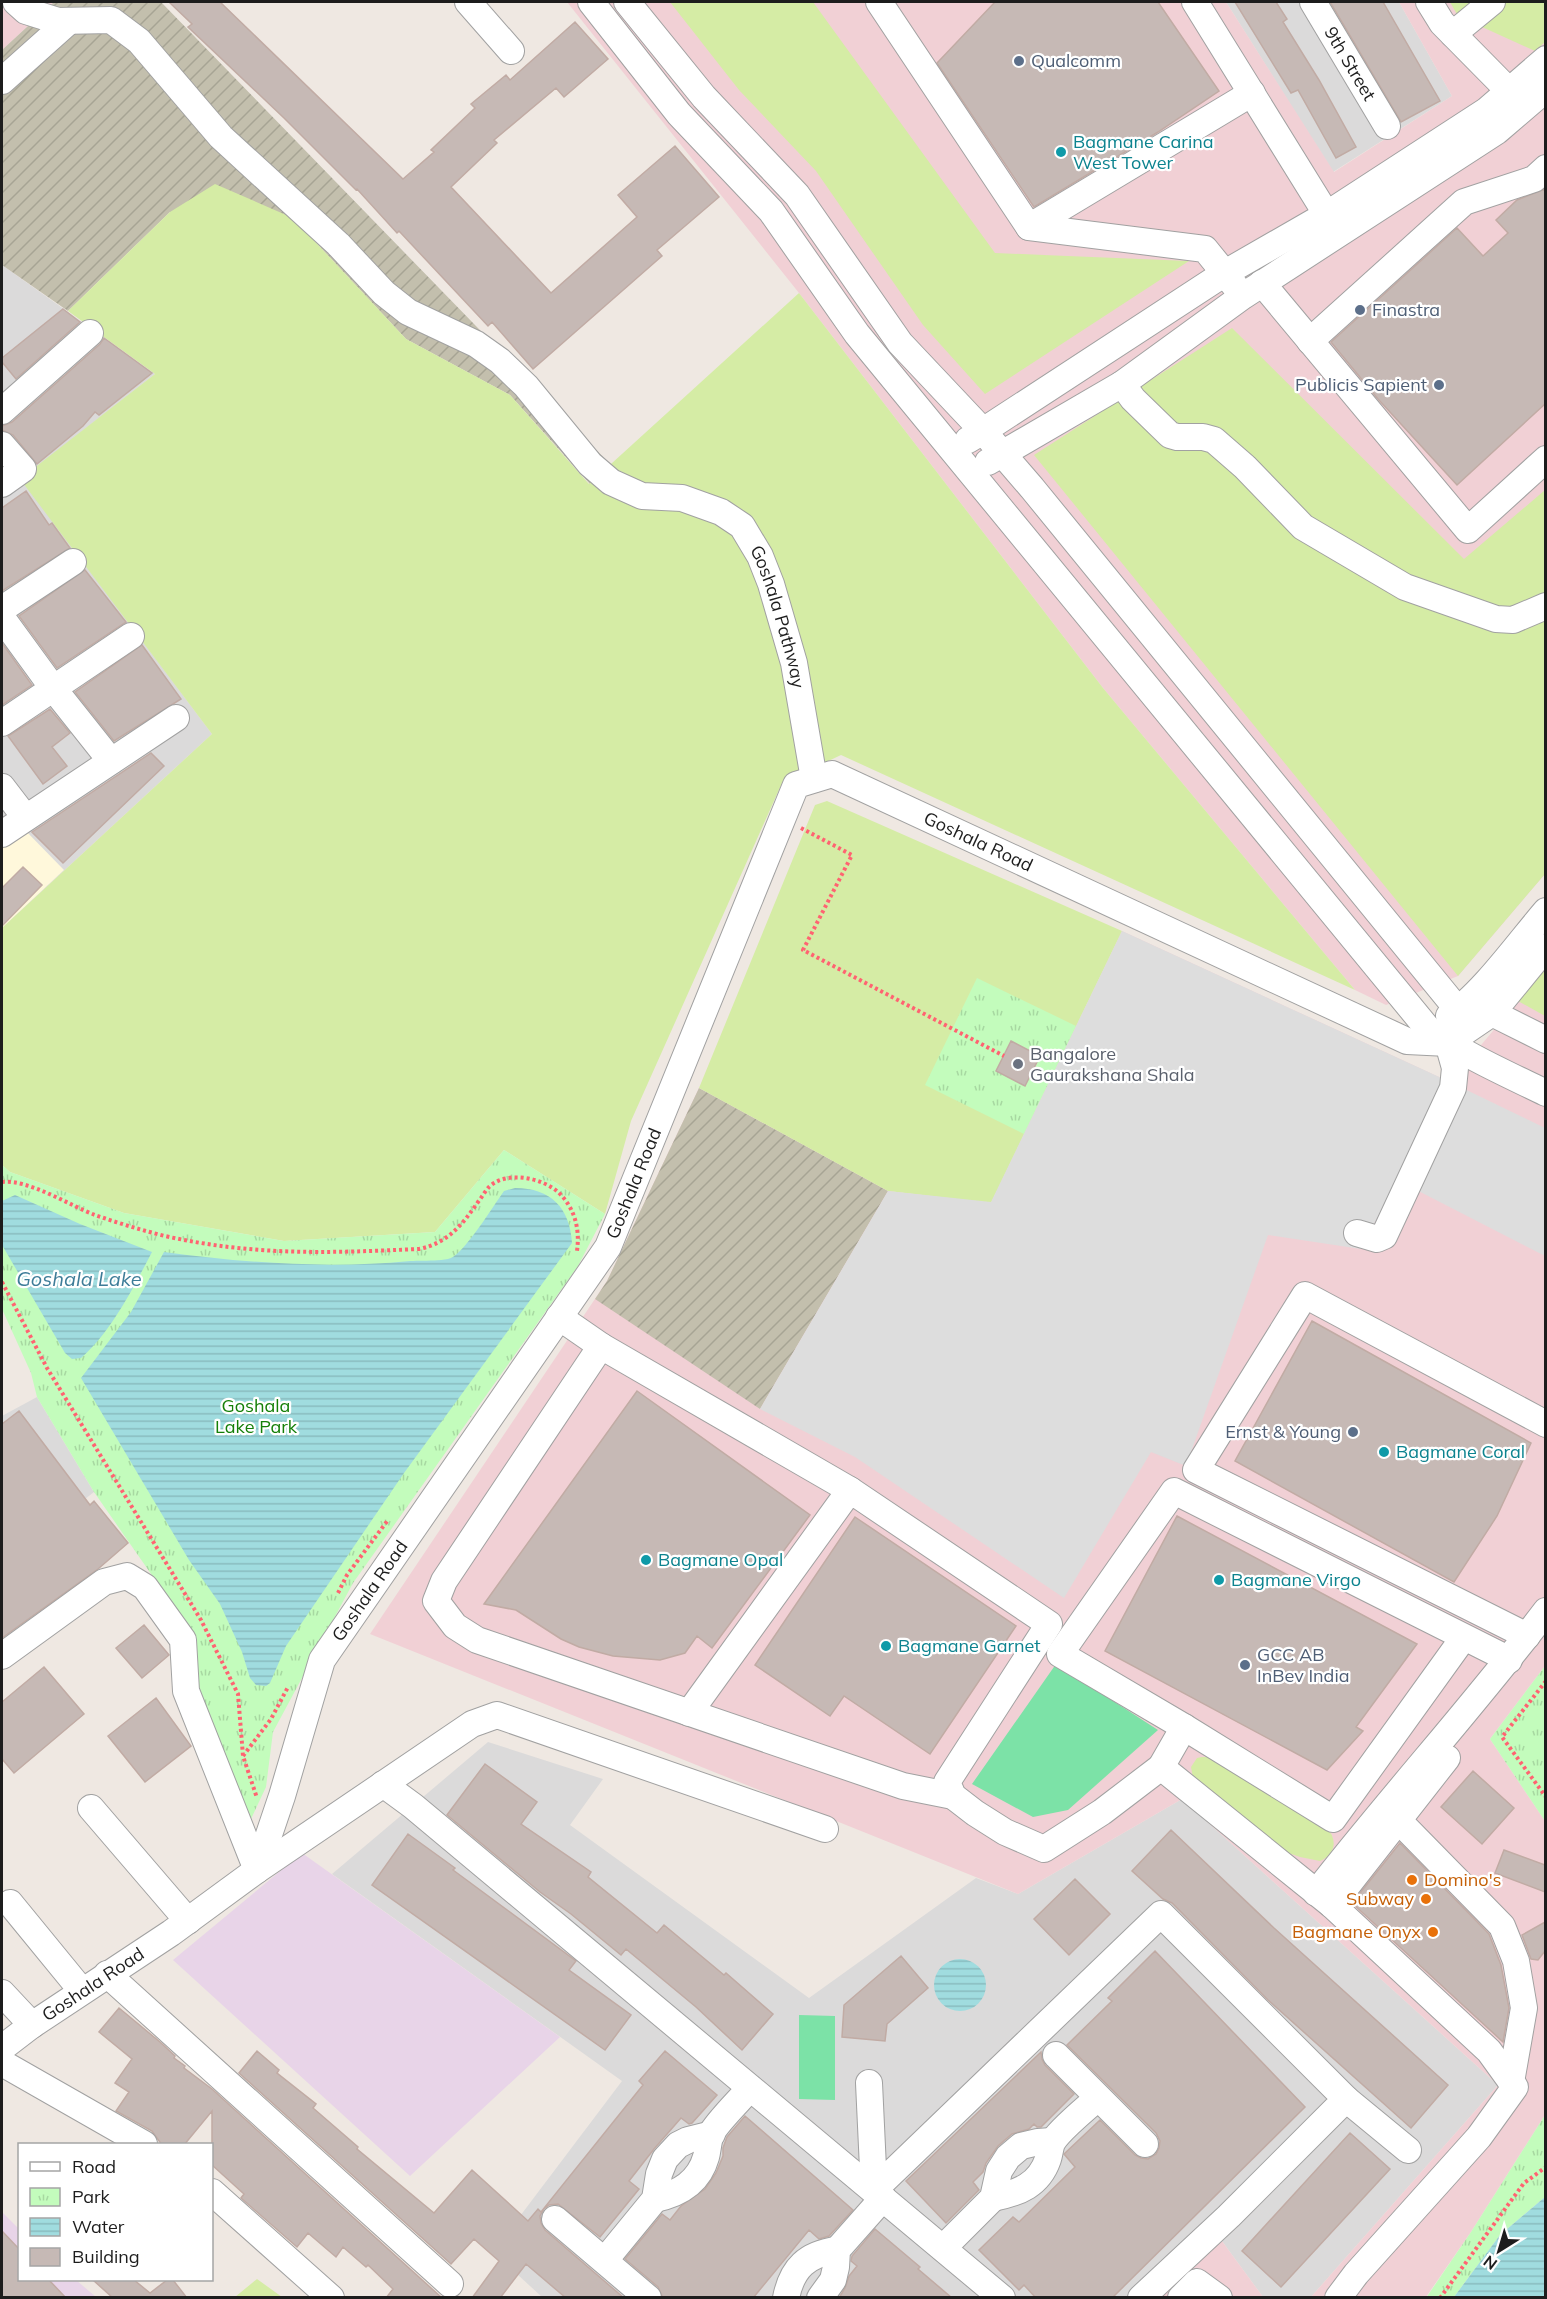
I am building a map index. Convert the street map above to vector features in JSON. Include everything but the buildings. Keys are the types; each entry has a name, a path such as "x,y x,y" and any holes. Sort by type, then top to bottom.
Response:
{"street":[{"path":"16,2 26,11 68,22 109,11"},
{"path":"468,2 511,51"},
{"path":"591,2 679,114 771,211 857,334 1455,1068 1453,1088 1384,1236 1377,1239 1357,1233"},
{"path":"627,2 704,97 797,195 900,343 983,431 1458,1010 1492,1012 1545,1040"},
{"path":"879,2 1029,227 1205,249 1225,273 1252,290 1310,341 1468,530 1545,459"},
{"path":"1195,2 1333,224"},
{"name":"9th Street","path":"1313,2 1387,126"},
{"path":"1429,2 1442,22 1517,99"},
{"path":"1453,34 1485,4"},
{"name":"Goshala Pathway","path":"109,11 139,41 220,137 338,244 384,293 408,312 476,344 500,361 526,386 590,464 611,482 642,496 682,498 721,512 742,526 760,556 771,584 794,663 814,779"},
{"path":"2,81 68,22"},
{"path":"1517,99 1545,59"},
{"path":"968,471 1003,455 1122,384 1252,290 1333,224 1486,111 1545,89"},
{"path":"1029,227 1252,93"},
{"path":"1310,341 1464,202 1534,179 1545,168"},
{"path":"951,450 1225,273 1333,224"},
{"path":"2,411 90,333"},
{"path":"1122,384 1133,399 1170,435 1203,437 1214,441 1245,467 1303,527 1405,587 1497,619 1513,620 1545,606"},
{"path":"2,445 23,469 2,484"},
{"path":"2,609 73,562"},
{"path":"2,618 53,688 111,760"},
{"path":"2,723 130,636"},
{"path":"2,834 176,718"},
{"name":"Goshala Road","path":"2,2048 32,2025 188,1921 257,1870 282,1797 321,1660 608,1247 796,785 832,774 1428,1037 1545,1093"},
{"path":"2,787 25,817"},
{"path":"1428,1037 1477,992 1545,911"},
{"path":"1428,1037 1492,1012 1545,947"},
{"path":"1536,1634 1196,1470 1305,1295 1545,1424"},
{"path":"559,1317 600,1346 850,1490 1049,1624 947,1782 953,1796"},
{"path":"600,1346 444,1581 436,1600 455,1626 477,1640 689,1713 903,1786 953,1796 1005,1832 1044,1850 1102,1812 1161,1767 1184,1727"},
{"path":"689,1713 850,1490"},
{"path":"1464,1637 1333,1819 1060,1654 1174,1491 1464,1637 1509,1660"},
{"path":"2,1656 104,1582 127,1576 145,1587 183,1640 186,1691 257,1870 472,1724 496,1715 825,1829"},
{"path":"1324,1899 1399,1821 1536,1634 1545,1611"},
{"path":"1324,1899 1364,1832 1509,1660 1536,1634"},
{"path":"1161,1767 1324,1899 1489,2051 1515,2086 1479,2137 1406,2216 1338,2298"},
{"path":"383,1784 413,1806 1002,2298"},
{"path":"91,1808 188,1921"},
{"path":"1399,1821 1502,1926 1516,1961 1524,2008 1511,2082"},
{"path":"10,1903 82,1991"},
{"path":"820,2298 833,2280 837,2250 878,2194 1161,1914 1346,2099 1408,2150"},
{"path":"107,1974 450,2284"},
{"path":"2,1993 32,2025"},
{"path":"1056,2055 1145,2144"},
{"path":"2,2063 141,2143"},
{"path":"869,2083 878,2194"},
{"path":"655,2199 672,2195 688,2186 699,2173 705,2160 712,2134 750,2088"},
{"path":"993,2198 1014,2194 1028,2188 1039,2176 1047,2161 1052,2141 1098,2098"},
{"path":"1141,2298 1229,2216 1346,2099"},
{"path":"605,2260 655,2199 659,2175 665,2159 678,2145 712,2134"},
{"path":"943,2248 993,2198 999,2171 1008,2157 1021,2146 1052,2141"},
{"path":"213,2193 331,2298"},
{"path":"555,2219 648,2298"},
{"path":"786,2298 789,2284 808,2257 821,2252 837,2250"},
{"path":"1181,2298 1197,2282 1219,2298"}],"path":[{"path":"783,819 852,855 802,950 1004,1056"},
{"path":"2,1182 21,1183 95,1215 162,1235 243,1250 325,1253 419,1249 431,1246 454,1233 490,1186 500,1181 523,1178 545,1184 564,1198 571,1207 578,1229 577,1253"},
{"path":"2,1282 47,1368 201,1620 238,1694 243,1756 271,1719 293,1678"},
{"path":"337,1596 348,1575 390,1518"},
{"path":"1545,1682 1502,1737 1545,1797"},
{"path":"1440,2298 1524,2183 1545,2167"}],"shaded area":[{"path":"2,2 54,2 2,50"},
{"path":"54,2 161,2 610,464 590,484 510,395 406,339 293,218 170,212 68,311 2,265 2,50"},
{"path":"567,2 1226,2 1334,172 1452,96 1399,2 1545,2 1545,874 1458,976 1386,1005 1355,990 1103,688 799,293"},
{"path":"1226,2 1399,2 1452,96 1333,172"},
{"path":"2,265 155,374 21,479 212,734 2,928"},
{"path":"24,829 64,870 2,928 2,845"},
{"path":"1122,931 1450,1082 1545,969 1545,1666 1490,1739 1545,1821 1545,2115 1471,2232 1426,2297 1311,2297 1498,2085 1182,1799 1018,1894 370,1634 607,1281 699,1088 888,1191 991,1203"},
{"path":"1122,931 1545,1128 1545,1256 1397,1180 1361,1249 1268,1235 1186,1466 1151,1452 1064,1598 855,1457 760,1409 888,1191 991,1202"},
{"path":"699,1088 888,1191 760,1409 595,1299 607,1281"},
{"path":"37,1397 94,1492 2,1564 2,1416"},
{"path":"488,1742 603,1779 570,1825 809,1998 976,1878 1018,1894 1182,1799 1498,2085 1311,2297 1263,2297 1219,2237 1159,2297 542,2297 493,2252 622,2081 332,1874"},
{"path":"302,1853 560,2037 410,2176 173,1960"},
{"path":"2,2212 18,2228 18,2281 77,2281 96,2297 2,2297"},
{"path":"1219,2237 1263,2297 1159,2298"}],"green space":[{"path":"670,2 813,2 995,253 1189,261 985,394 923,325 816,171 739,90"},
{"path":"1450,2 1545,2 1545,42 1535,51 1458,16"},
{"path":"215,184 293,218 406,339 510,395 589,484 799,293 1103,688 1355,990 841,755 782,783 631,1121 605,1214 504,1150 435,1232 284,1241 124,1213 10,1172 2,1165 2,928 212,734 20,479 155,374 68,311 170,212"},
{"path":"1232,328 1464,559 1545,490 1545,874 1458,976 1034,455"},
{"path":"827,801 1122,931 991,1203 888,1191 699,1088 815,805"},
{"path":"1545,969 1545,1016 1518,1001"},
{"path":"977,978 1076,1026 1024,1134 925,1085"},
{"name":"Goshala Lake","path":"504,1150 605,1214 578,1266 353,1583 273,1732 266,1787 251,1819 193,1681 197,1640 94,1492 37,1397 31,1373 2,1309 2,1165 10,1172 124,1213 284,1241 435,1232"},
{"path":"1056,1664 1158,1730 1068,1810 1033,1817 972,1784"},
{"path":"1545,1666 1545,1821 1490,1739"},
{"path":"1207,1757 1326,1827 1334,1841 1332,1850 1320,1861 1280,1850 1193,1778 1191,1767 1197,1758"},
{"path":"799,2015 835,2016 835,2100 799,2099"},
{"path":"1545,2115 1545,2197 1500,2235 1454,2297 1426,2298 1471,2232"},
{"path":"257,2279 282,2297 235,2297"}],"water":[{"name":"Goshala Lake","path":"515,1188 539,1192 556,1202 563,1210 567,1220 572,1243 404,1473 286,1646 270,1683 266,1686 256,1685 250,1678 242,1652 220,1604 189,1560 81,1378 131,1312 164,1252 256,1262 318,1265 446,1259 457,1254 464,1247 504,1191"},
{"name":"Goshala Lake","path":"15,1195 80,1224 152,1252 112,1322 81,1358 72,1359 65,1353 2,1245 2,1201"},
{"path":"960,1959 974,1963 982,1971 986,1985 982,1999 974,2007 960,2011 946,2007 938,1999 934,1985 938,1971 946,1963"},
{"path":"1545,2197 1545,2297 1454,2297 1500,2235"}],"place":[{"name":"Qualcomm","path":"1019,61"},
{"name":"Bagmane Carina West Tower","path":"1061,152"},
{"name":"Finastra","path":"1360,310"},
{"name":"Publicis Sapient","path":"1439,385"},
{"name":"Bangalore Gaurakshana Shala","path":"1018,1064"},
{"name":"Ernst & Young","path":"1353,1432"},
{"name":"Bagmane Coral","path":"1384,1452"},
{"name":"Bagmane Opal","path":"646,1560"},
{"name":"Bagmane Virgo","path":"1219,1580"},
{"name":"Bagmane Garnet","path":"886,1646"},
{"name":"GCC AB InBev India","path":"1245,1665"},
{"name":"Domino's","path":"1412,1880"},
{"name":"Subway","path":"1426,1899"},
{"name":"Bagmane Onyx","path":"1433,1932"}],"park label":[{"name":"Goshala Lake Park","path":"256,1416"}]}
